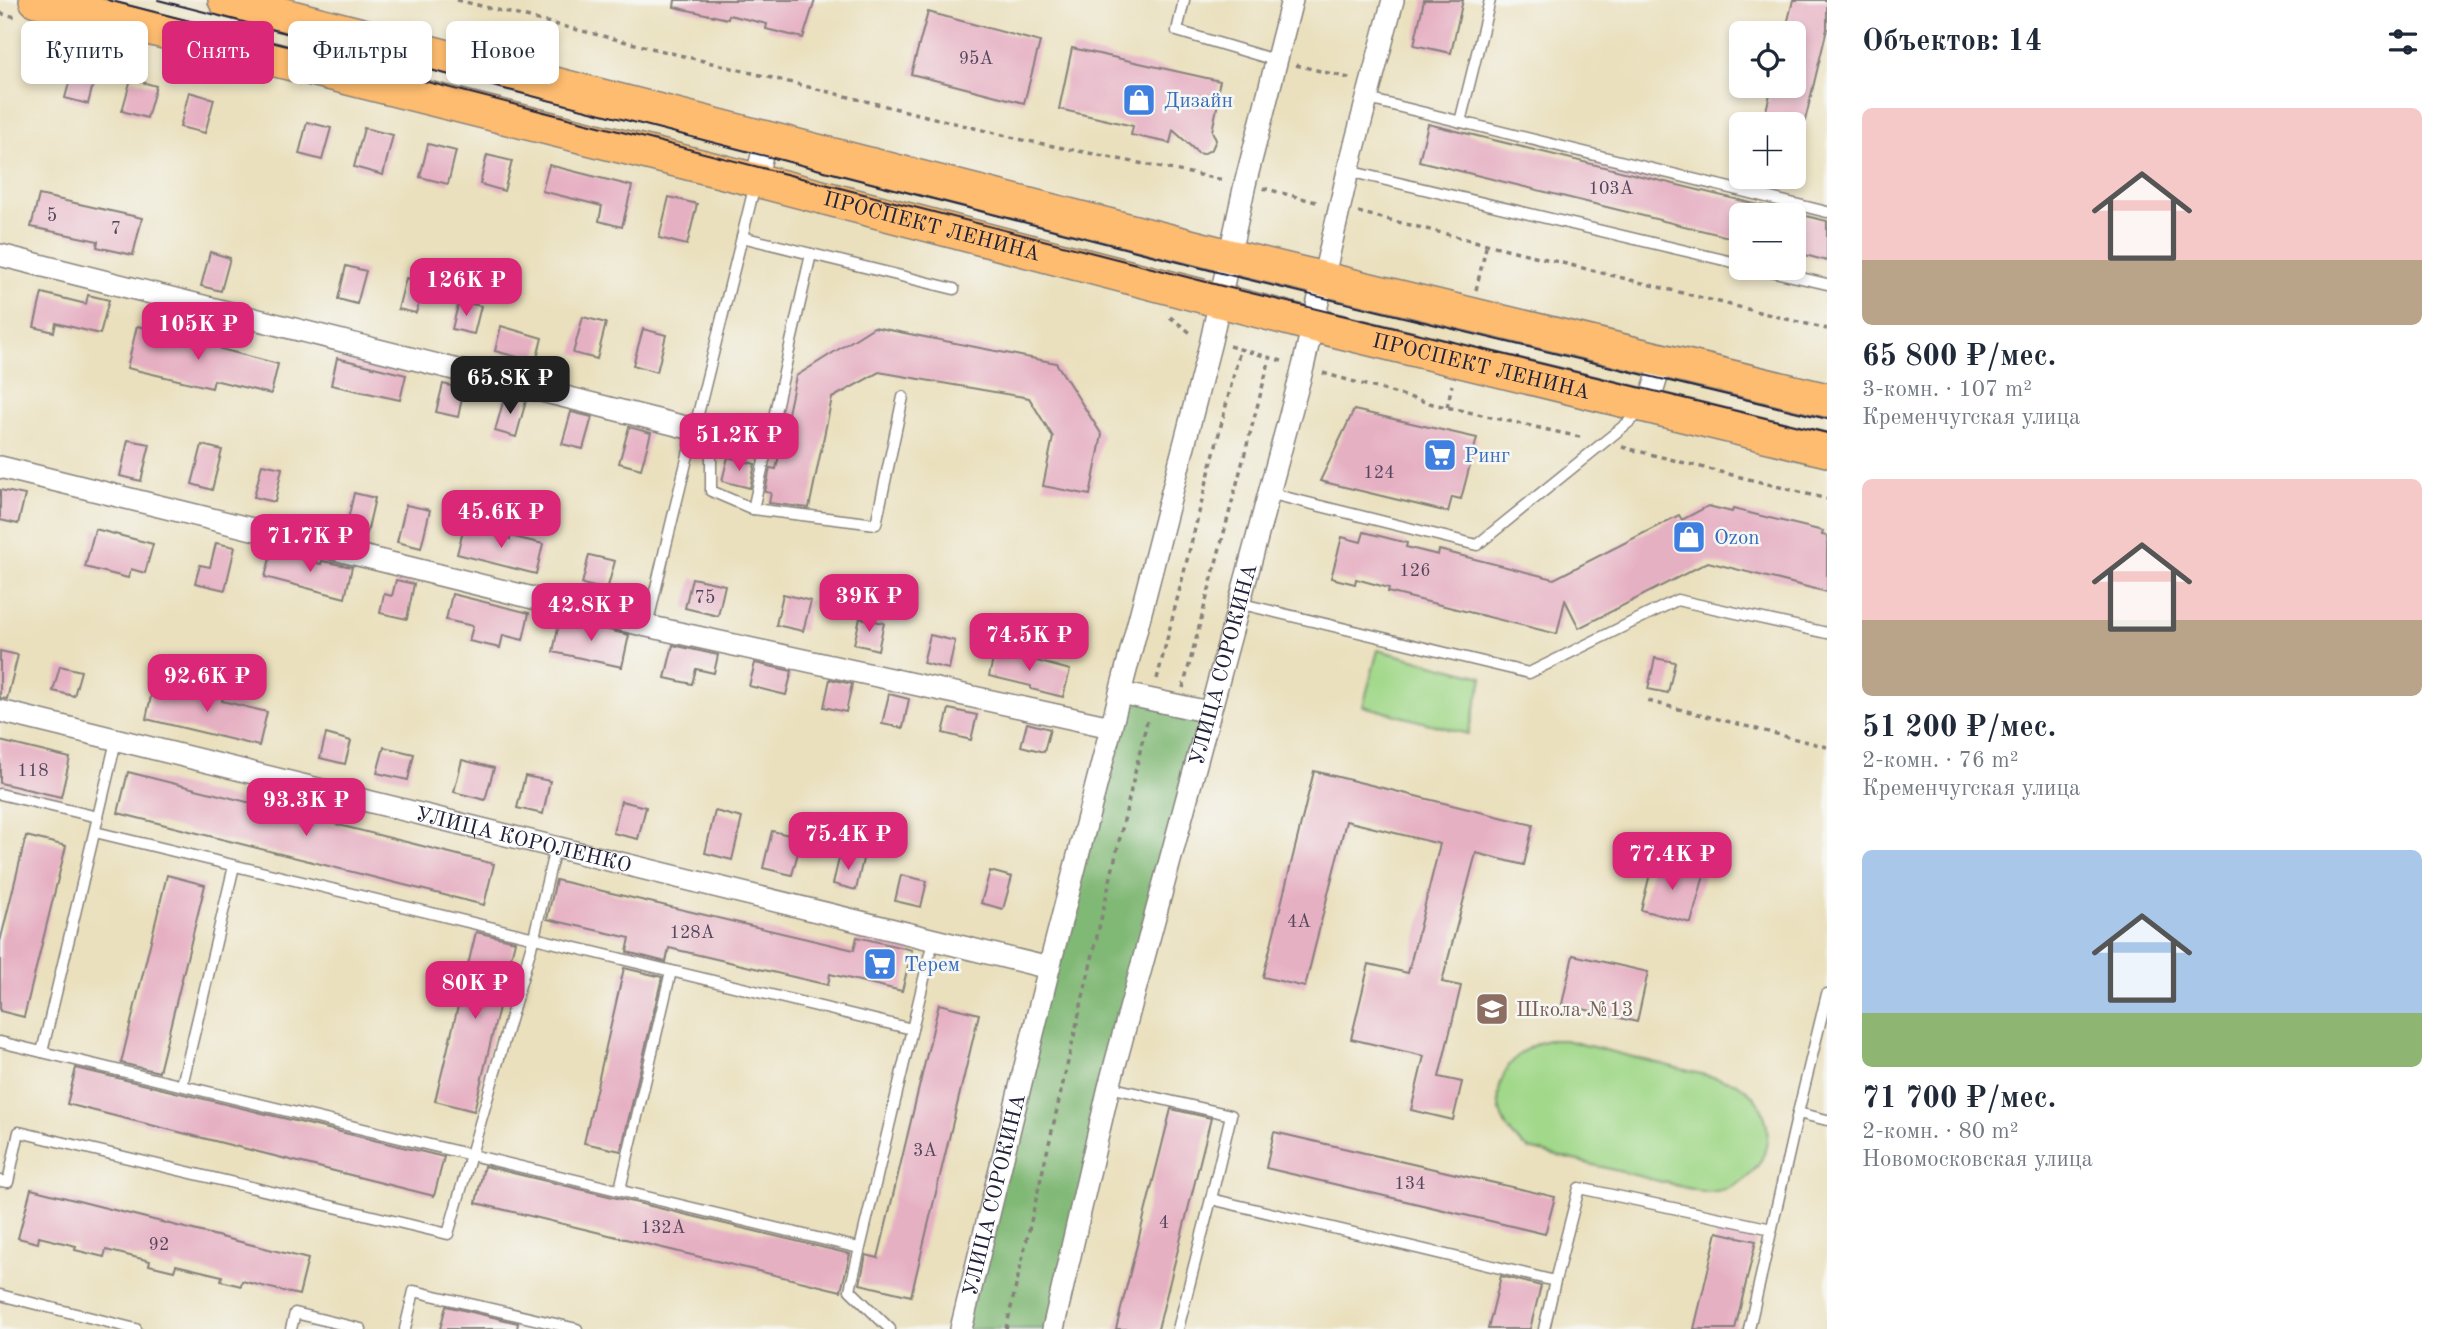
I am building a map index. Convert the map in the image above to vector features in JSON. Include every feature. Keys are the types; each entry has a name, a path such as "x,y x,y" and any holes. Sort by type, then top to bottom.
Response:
{"main road":[{"name":"ПРОСПЕКТ ЛЕНИНА","path":"36,0 86,6 1313,325 1827,450"},
{"name":"ПРОСПЕКТ ЛЕНИНА","path":"225,0 1323,280 1827,400"}],"street":[{"name":"УЛИЦА СОРОКИНА","path":"961,1329 1049,968 1211,341 1245,184 1292,0"},
{"name":"УЛИЦА СОРОКИНА","path":"1053,1329 1109,1087 1303,367 1339,207 1393,0"},
{"path":"756,180 766,138"},
{"path":"0,255 693,429"},
{"path":"1648,406 1662,361"},
{"path":"0,467 647,626 1111,727"},
{"path":"1120,694 1209,712"},
{"name":"УЛИЦА КОРОЛЕНКО","path":"0,711 1049,968"}],"lane":[{"path":"1184,0 1177,31 1275,60"},
{"path":"1460,122 1490,0"},
{"path":"1370,91 1460,122 1827,212"},
{"path":"1348,171 1729,261"},
{"path":"647,626 756,180"},
{"path":"742,237 954,289"},
{"path":"753,509 811,254"},
{"path":"1806,279 1827,284"},
{"path":"693,429 711,435 710,491 753,509 876,524 903,397"},
{"path":"1268,493 1477,545 1648,406"},
{"path":"1238,603 1530,673 1677,600 1827,633"},
{"path":"42,1052 116,741"},
{"path":"0,794 98,817"},
{"path":"94,832 912,1029"},
{"path":"0,1181 8,1182 19,1132 448,1234 534,936 555,848"},
{"path":"182,1085 234,866"},
{"path":"890,1329 850,1290 933,940"},
{"path":"620,1189 671,971"},
{"path":"1749,1329 1827,994"},
{"path":"0,1042 859,1248"},
{"path":"1109,1087 1231,1115 1178,1329"},
{"path":"1798,1113 1827,1120"},
{"path":"1544,1329 1579,1188 1772,1228"},
{"path":"1211,1199 1555,1281"},
{"path":"405,1329 414,1291 577,1329"},
{"path":"0,1295 136,1329"},
{"path":"291,1329 295,1313 360,1329"}],"path":[{"path":"457,0 1023,140 1245,184 1827,329"},
{"path":"1275,60 1370,91"},
{"path":"1211,341 1433,404 1827,499"},
{"path":"1006,1329 1152,700 1240,350"},
{"path":"1179,705 1269,358"},
{"path":"1648,701 1827,747"}],"green space":[{"path":"1378,650 1483,677 1468,734 1363,706"},
{"path":"1120,693 1209,712 1053,1329 961,1329"},
{"path":"1548,1040 1565,1040 1737,1083 1754,1098 1764,1115 1767,1133 1765,1151 1756,1168 1743,1181 1725,1189 1703,1192 1529,1149 1513,1136 1504,1121 1499,1105 1499,1088 1505,1072 1515,1059 1529,1047"}],"building":[{"path":"675,0 815,0 803,38 766,29 767,24 674,7"},
{"path":"1424,0 1463,0 1451,53 1414,45"},
{"path":"1793,0 1827,0 1827,29 1806,116 1806,112 1766,112 1769,98 1806,98 1806,21 1788,21"},
{"path":"928,12 1040,42 1024,103 911,74"},
{"name":"Дизайн","path":"1072,48 1220,81 1212,131 1216,140 1212,149 1203,154 1198,153 1173,130 1170,143 1131,135 1133,126 1059,109"},
{"path":"69,84 93,84 88,104 65,98"},
{"path":"130,84 156,86 147,118 122,111"},
{"path":"189,92 214,99 205,133 180,127"},
{"path":"307,122 331,128 322,160 299,154"},
{"path":"1428,124 1751,203 1729,203 1729,237 1419,161"},
{"path":"364,128 393,135 383,175 354,167"},
{"path":"428,144 456,151 448,184 420,177"},
{"path":"487,155 512,161 504,191 480,184"},
{"path":"549,165 632,186 622,227 599,221 602,206 542,191"},
{"path":"39,195 142,218 133,255 97,247 98,241 31,227"},
{"path":"669,197 697,204 687,245 659,238"},
{"path":"1806,216 1827,221 1827,261 1806,255"},
{"path":"210,252 230,258 221,291 201,286"},
{"path":"346,266 366,271 357,304 338,299"},
{"path":"406,278 424,283 416,313 398,309"},
{"path":"42,293 86,304 88,295 109,300 100,334 56,323 54,332 34,327"},
{"path":"459,301 481,306 474,334 452,329"},
{"path":"583,317 606,323 597,359 573,353"},
{"path":"137,326 278,364 271,394 214,380 212,388 127,368"},
{"path":"501,326 542,338 536,362 495,351"},
{"path":"874,327 1056,363 1102,435 1090,495 1043,486 1053,437 1029,398 879,372 832,398 809,508 769,503 771,493 765,492 770,468 776,469 796,376"},
{"path":"643,329 666,335 657,372 633,365"},
{"path":"337,358 406,375 400,400 331,385"},
{"path":"443,384 464,389 458,417 436,412"},
{"path":"505,395 526,401 516,437 495,431"},
{"path":"1354,410 1477,438 1461,499 1452,497 1448,512 1320,481"},
{"path":"571,412 592,417 583,449 562,444"},
{"path":"629,427 651,433 641,469 619,463"},
{"path":"128,440 150,444 141,481 120,476"},
{"path":"202,445 222,450 212,490 192,484"},
{"path":"728,457 755,464 750,488 722,481"},
{"path":"262,464 282,468 275,502 254,497"},
{"path":"0,490 25,495 18,524 0,520"},
{"path":"354,493 375,498 367,533 346,528"},
{"path":"406,505 430,510 421,548 397,542"},
{"path":"1708,506 1732,512 1733,509 1823,531 1822,535 1827,536 1827,592 1708,562 1579,628 1565,600 1557,634 1388,592 1389,588 1356,579 1355,584 1331,578 1342,537 1361,542 1364,532 1407,543 1406,547 1438,555 1439,550 1554,579 1679,515 1682,520"},
{"path":"464,527 543,544 536,574 457,554"},
{"path":"95,529 153,544 145,573 131,569 128,578 85,567"},
{"path":"216,543 235,547 225,590 195,583 200,565 210,567"},
{"path":"272,551 321,564 322,561 352,567 345,598 265,577"},
{"path":"589,555 615,561 607,590 582,584"},
{"path":"692,578 725,585 718,616 685,608"},
{"path":"396,580 414,584 407,619 380,613 384,594 392,596"},
{"path":"452,594 529,613 523,640 503,635 500,648 469,641 473,626 446,620"},
{"path":"783,594 811,601 803,631 776,625"},
{"path":"560,618 629,635 622,667 553,652"},
{"path":"860,618 884,623 878,650 854,644"},
{"path":"930,635 955,641 949,669 923,663"},
{"path":"673,645 718,655 714,673 696,669 692,684 665,678"},
{"path":"996,648 1070,670 1063,697 989,676"},
{"path":"0,651 18,655 7,699 0,698"},
{"path":"1655,658 1675,662 1668,693 1648,689"},
{"path":"755,663 792,671 786,695 749,686"},
{"path":"60,666 81,671 74,696 53,691"},
{"path":"830,679 852,684 846,712 824,707"},
{"path":"196,682 225,689 222,701 267,712 259,746 146,719 153,687 192,696"},
{"path":"889,694 909,699 903,728 882,724"},
{"path":"949,709 977,715 971,740 943,733"},
{"path":"1027,723 1050,729 1044,752 1021,746"},
{"path":"326,734 351,741 345,764 320,758"},
{"path":"0,741 70,758 61,797 0,783"},
{"path":"384,747 414,754 408,780 377,773"},
{"path":"462,760 494,768 485,800 454,792"},
{"path":"1314,771 1533,825 1524,865 1476,853 1442,982 1461,986 1439,1077 1462,1082 1453,1120 1411,1110 1424,1056 1351,1039 1369,964 1408,973 1440,844 1346,821 1305,987 1263,977"},
{"path":"128,772 494,864 484,905 118,813"},
{"path":"525,776 550,781 543,814 517,808"},
{"path":"621,801 646,807 638,839 613,833"},
{"path":"715,811 742,818 732,860 705,853"},
{"path":"772,831 802,838 792,875 763,868"},
{"path":"26,836 66,846 24,1017 0,1011 0,942"},
{"path":"840,854 863,859 856,890 833,884"},
{"path":"1653,862 1704,875 1691,923 1641,910"},
{"path":"990,871 1012,877 1003,909 981,903"},
{"path":"167,875 205,885 159,1072 121,1063"},
{"path":"901,875 927,881 921,907 895,901"},
{"path":"556,880 854,950 857,937 912,950 902,991 830,974 828,985 669,948 666,962 627,952 630,938 547,919"},
{"path":"476,932 515,941 474,1111 435,1101"},
{"path":"1573,955 1648,972 1637,1022 1562,1004"},
{"path":"624,968 662,977 621,1151 584,1143"},
{"path":"939,1004 979,1014 911,1296 860,1284 866,1255 878,1258"},
{"path":"76,1068 444,1157 434,1196 67,1104"},
{"path":"1171,1109 1211,1118 1158,1329 1116,1329"},
{"path":"1274,1132 1555,1197 1545,1234 1266,1168"},
{"path":"484,1166 850,1254 841,1291 476,1203"},
{"path":"31,1189 308,1259 299,1295 242,1281 241,1286 221,1281 222,1276 176,1265 174,1271 149,1265 150,1261 106,1250 104,1257 75,1250 76,1246 39,1237 38,1243 18,1238"},
{"path":"1717,1232 1756,1241 1735,1329 1694,1329"},
{"path":"1501,1276 1541,1286 1530,1329 1488,1329"},
{"path":"446,1306 518,1323 517,1329 440,1329"}],"tram line":[{"path":"108,0 1222,286 1827,433"},
{"path":"158,0 1225,274 1827,419"}],"place":[{"name":"Дизайн","path":"1139,100"},
{"name":"Ринг","path":"1440,455"},
{"name":"Ozon","path":"1689,537"},
{"name":"Терем","path":"880,964"},
{"name":"Школа №13","path":"1492,1009"}]}
